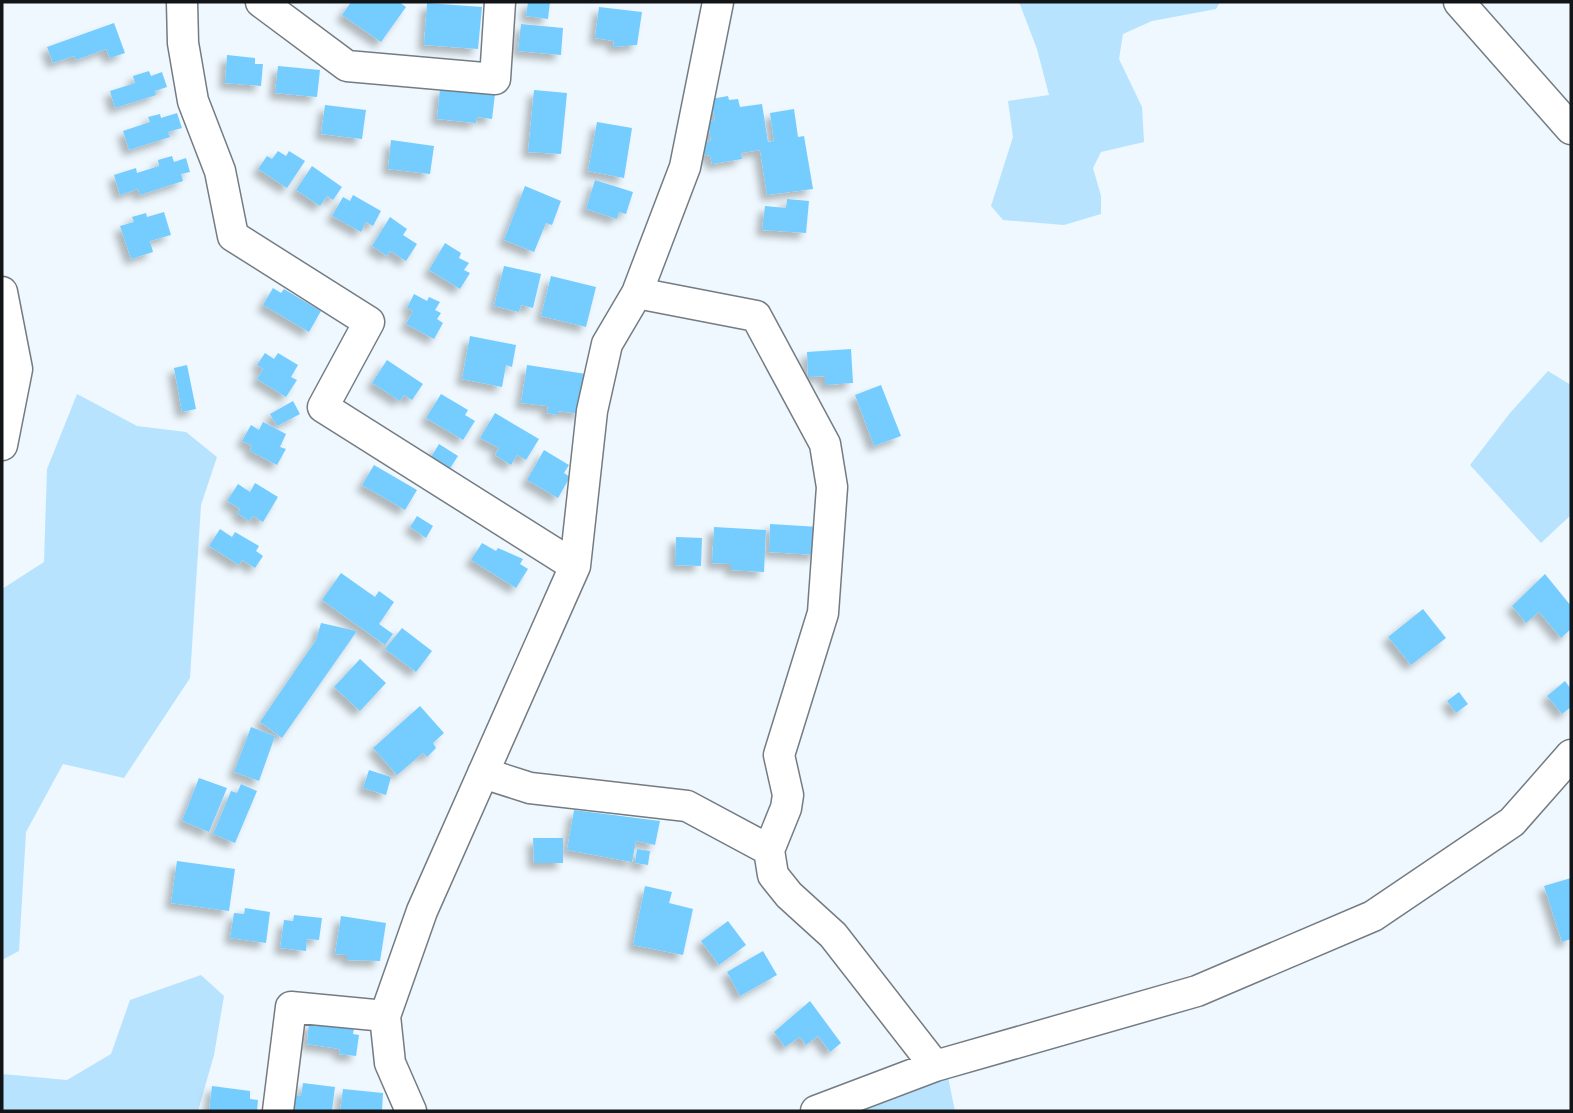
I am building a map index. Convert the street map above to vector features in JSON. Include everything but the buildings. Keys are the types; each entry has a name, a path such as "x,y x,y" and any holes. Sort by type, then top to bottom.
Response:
{"street":[{"path":"182,2 183,43 193,101 220,171 233,236 369,322 323,407 575,566"},
{"path":"261,2 347,66 495,79 500,2"},
{"path":"411,1111 390,1063 386,1016 422,911 575,566 594,397 607,344 637,293 685,167 718,2"},
{"path":"1459,2 1571,129"},
{"path":"2,292 17,369 2,445"},
{"path":"637,293 756,316 825,444 832,487 823,613 779,755 788,795 786,808 769,850 773,875 789,895 833,935 935,1066"},
{"path":"816,1111 935,1066 1197,991 1373,916 1512,822 1571,755"},
{"path":"483,773 530,788 687,806 769,850"},
{"path":"278,1111 291,1007 386,1016"}],"shaded area":[{"path":"1019,2 1220,2 1216,9 1152,21 1123,34 1119,59 1142,107 1144,142 1101,152 1093,168 1101,196 1101,214 1064,225 1003,220 991,206 1013,137 1008,101 1049,95 1037,49"},
{"path":"1548,371 1571,385 1571,515 1541,543 1470,465 1510,413"},
{"path":"77,394 137,426 186,432 217,457 201,505 190,678 124,778 63,764 26,832 19,951 2,960 2,589 44,562 47,469"},
{"path":"201,975 224,996 214,1055 198,1111 2,1111 2,1074 67,1080 111,1054 130,1000"},
{"path":"948,1077 955,1111 852,1111"}]}
